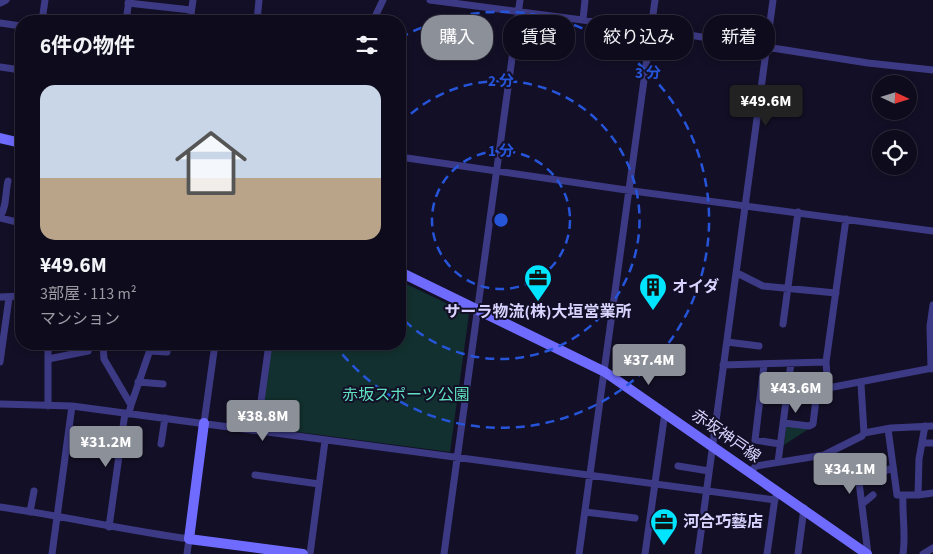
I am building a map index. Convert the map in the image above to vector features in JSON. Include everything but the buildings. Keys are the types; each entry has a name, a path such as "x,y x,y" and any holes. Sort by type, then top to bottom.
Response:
{"main road":[{"path":"0,138 15,142"},
{"name":"赤坂神戸線","path":"406,275 605,372 751,471 776,495 804,508 853,549 868,554"},
{"path":"204,423 189,539 303,554"}],"street":[{"path":"0,2 6,0"},
{"path":"43,15 45,0"},
{"path":"191,15 193,0"},
{"path":"258,15 259,0"},
{"path":"375,15 383,0"},
{"path":"430,0 583,20 586,0"},
{"path":"444,554 520,0"},
{"path":"653,15 655,0"},
{"path":"771,15 773,0"},
{"path":"127,15 128,1 191,10"},
{"path":"0,24 15,25"},
{"path":"775,48 868,63 933,70"},
{"path":"579,554 647,60"},
{"path":"698,554 764,60"},
{"path":"0,67 15,69"},
{"path":"406,158 933,231"},
{"path":"8,181 5,193 5,208 0,217 15,221"},
{"path":"783,324 798,212"},
{"path":"828,388 826,362 846,219"},
{"path":"737,273 763,286 836,293"},
{"path":"0,297 15,297"},
{"path":"0,362 3,327 9,298"},
{"path":"784,423 809,426 813,424 816,392 828,388 861,384 932,369 930,326 933,305"},
{"path":"727,342 758,346"},
{"path":"48,350 48,406"},
{"path":"103,350 104,359 128,410"},
{"path":"109,527 128,410 150,350"},
{"path":"161,350 167,352"},
{"path":"204,423 214,350"},
{"path":"257,430 268,350"},
{"path":"48,359 88,351"},
{"path":"723,366 826,362"},
{"path":"778,462 791,363"},
{"path":"764,365 755,440 780,444"},
{"path":"138,382 163,384"},
{"path":"861,384 864,433"},
{"path":"0,404 128,410 165,418 325,441 706,492 776,495 767,554"},
{"path":"52,554 72,406"},
{"path":"645,554 665,412"},
{"path":"161,444 165,418"},
{"path":"918,495 919,459 924,443 925,426"},
{"path":"751,471 756,466 824,455 864,433 888,429 933,426"},
{"path":"888,429 897,495 933,493"},
{"path":"310,554 325,441"},
{"path":"924,443 933,443"},
{"path":"678,466 709,470"},
{"path":"855,467 859,482 868,554"},
{"path":"859,482 892,468"},
{"path":"255,475 319,484"},
{"path":"30,512 34,491"},
{"path":"903,494 902,519 906,535 903,554"},
{"path":"862,504 873,495"},
{"path":"0,507 58,515 109,527 189,539 187,554"},
{"path":"798,554 804,508"},
{"path":"585,512 635,518"},
{"path":"923,554 933,548"}],"green space":[{"name":"赤坂スポーツ公園","path":"406,284 469,314 450,452 260,427 271,350 406,350"},
{"path":"786,427 810,428 784,445"}],"place":[{"name":"サーラ物流(株)大垣営業所","path":"538,302"},
{"name":"オイダ","path":"653,311"},
{"name":"河合巧藝店","path":"664,546"}]}
